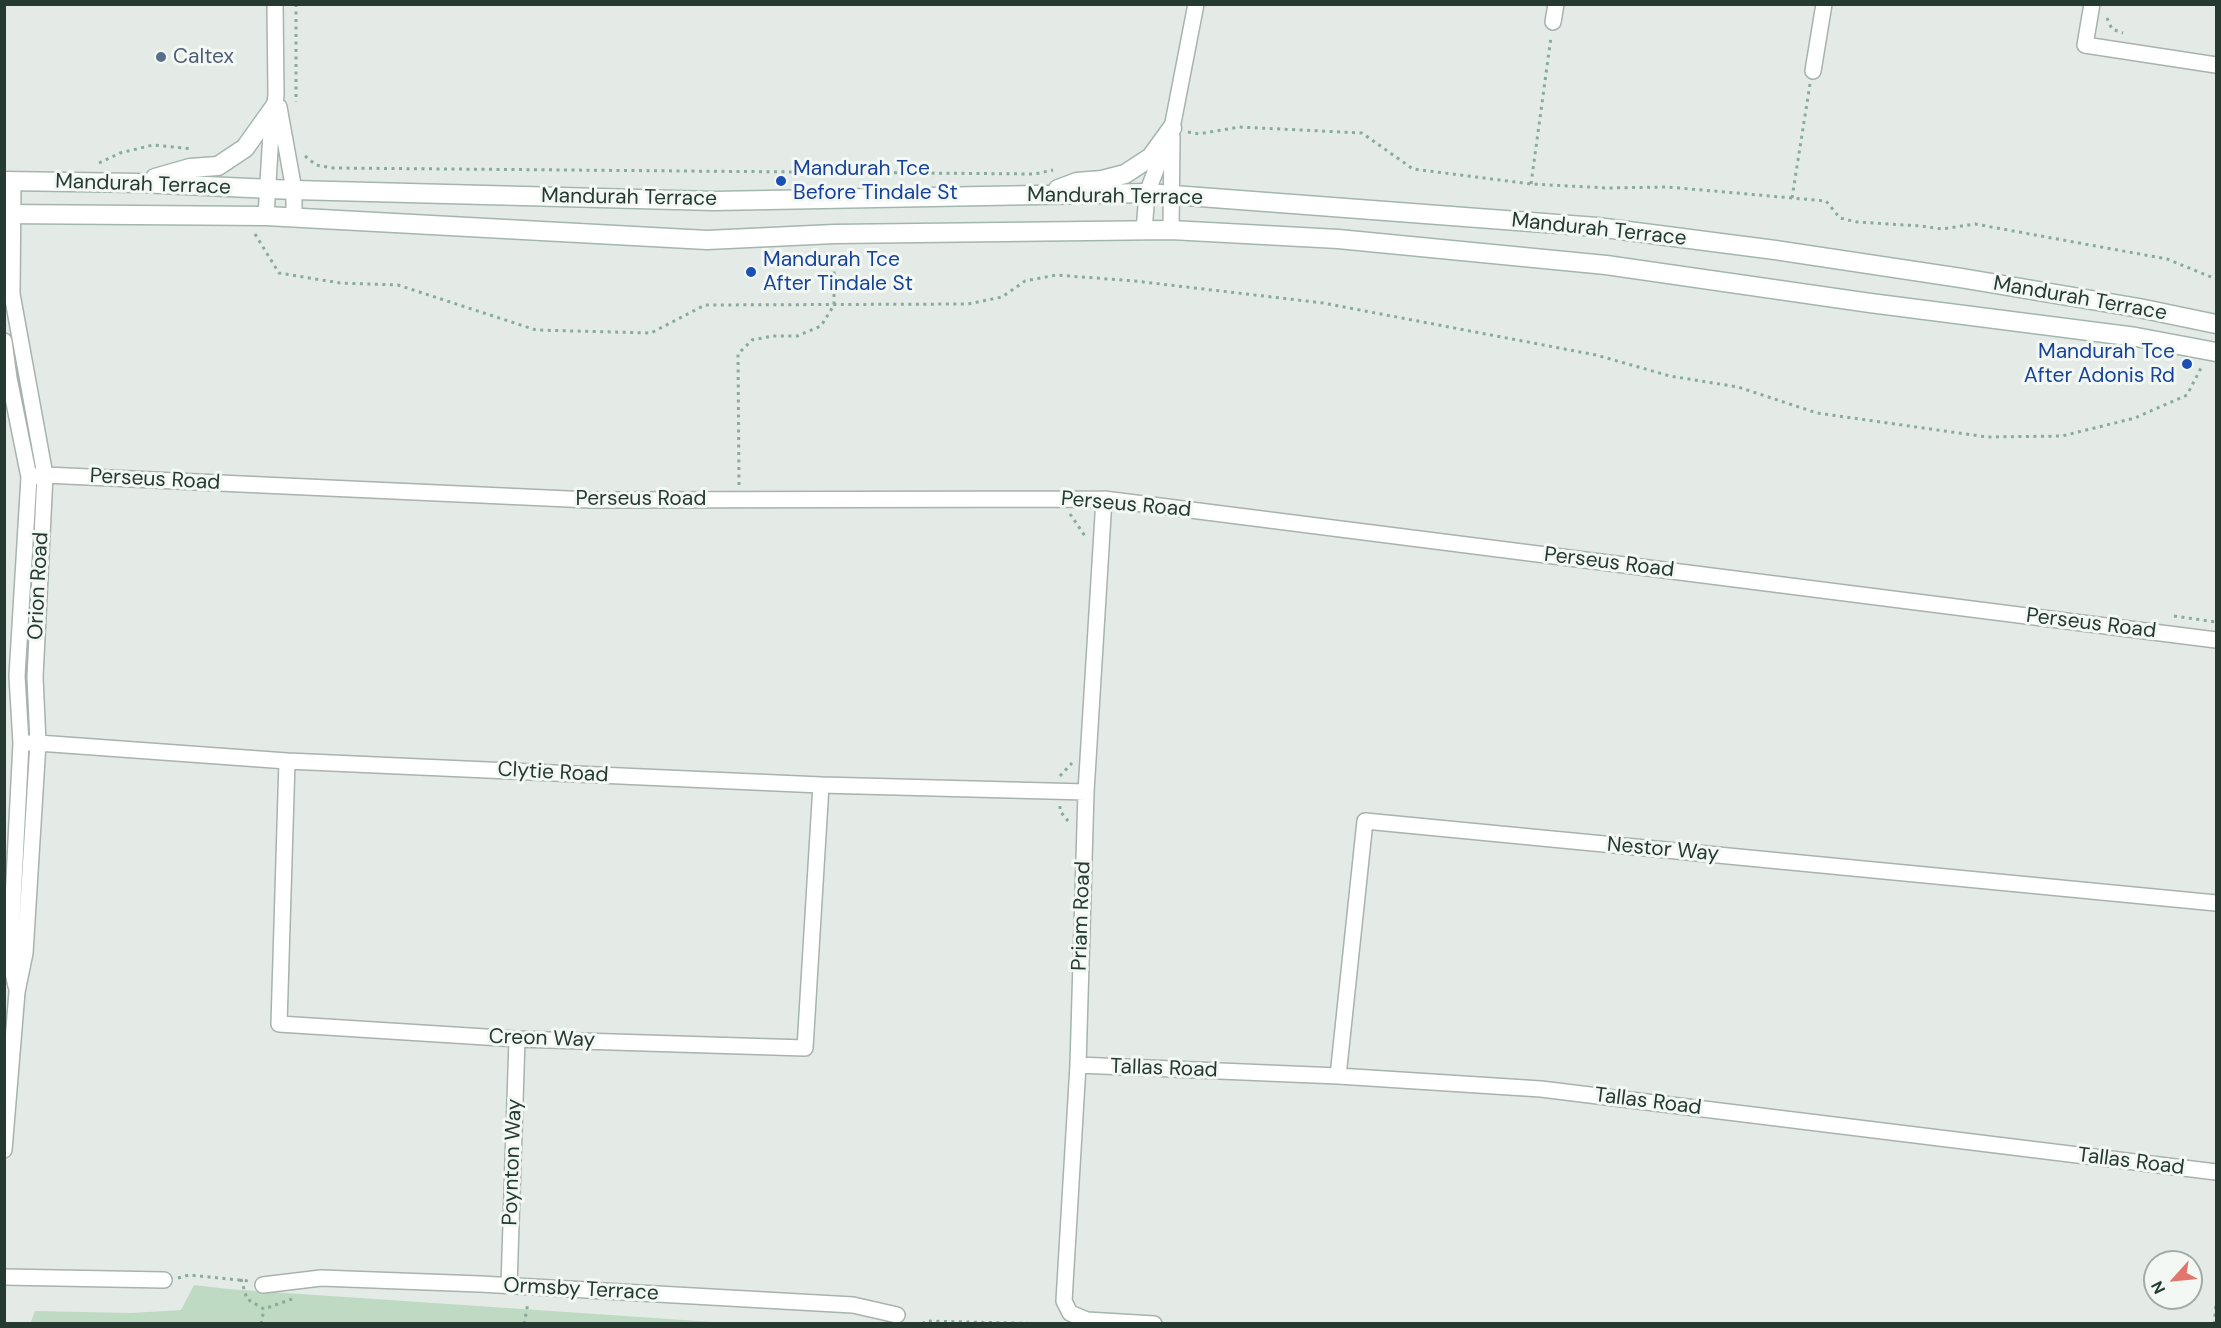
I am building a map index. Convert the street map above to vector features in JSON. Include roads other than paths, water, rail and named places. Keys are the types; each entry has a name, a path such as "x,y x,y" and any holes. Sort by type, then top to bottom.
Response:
{"main road":[{"path":"139,183 190,168 218,166 245,148 275,101"},
{"path":"1039,195 1077,182 1101,180 1125,174 1150,157 1172,128"},
{"name":"Mandurah Terrace","path":"9,181 714,201 1148,193 1597,227 1775,250 1961,278 2139,308 2217,324"},
{"name":"Mandurah Terrace","path":"8,214 294,217 707,240 834,234 1171,230 1338,239 1606,265 1870,303 2136,337 2213,352"}],"street":[{"path":"267,216 270,133 275,101 275,4"},
{"path":"1144,231 1148,193 1172,128 1196,4"},
{"path":"1553,22 1556,4"},
{"path":"1813,71 1824,4"},
{"path":"2092,4 2085,45 2217,65"},
{"path":"275,101 294,190 294,217"},
{"path":"1171,230 1172,128"},
{"name":"Orion Road","path":"4,1150 17,992 24,953 38,743 35,677 45,475 12,294 8,214 9,181"},
{"name":"Orion Road","path":"4,341 29,477 11,676 21,743 10,959 17,992"},
{"name":"Perseus Road","path":"29,477 45,475 590,500 1104,499 2217,640"},
{"name":"Priam Road","path":"1104,499 1086,792 1077,1065 1064,1301 1070,1313 1087,1320 1154,1323"},
{"path":"11,676 35,677"},
{"name":"Clytie Road","path":"21,743 287,761 821,785 1086,792"},
{"name":"Creon Way","path":"287,761 279,1024 518,1039 805,1048 821,785"},
{"name":"Nestor Way","path":"1338,1076 1365,821 2217,903"},
{"name":"Poynton Way","path":"509,1286 518,1039"},
{"name":"Tallas Road","path":"1077,1065 1338,1076 1541,1089 2217,1172"},
{"path":"4,1276 164,1280"},
{"name":"Ormsby Terrace","path":"263,1284 321,1278 509,1286 853,1305 897,1315"}],"place":[{"name":"Caltex","path":"161,57"},
{"name":"Mandurah Tce Before Tindale St","path":"781,181"},
{"name":"Mandurah Tce After Tindale St","path":"751,272"},
{"name":"Mandurah Tce After Adonis Rd","path":"2187,364"}]}
